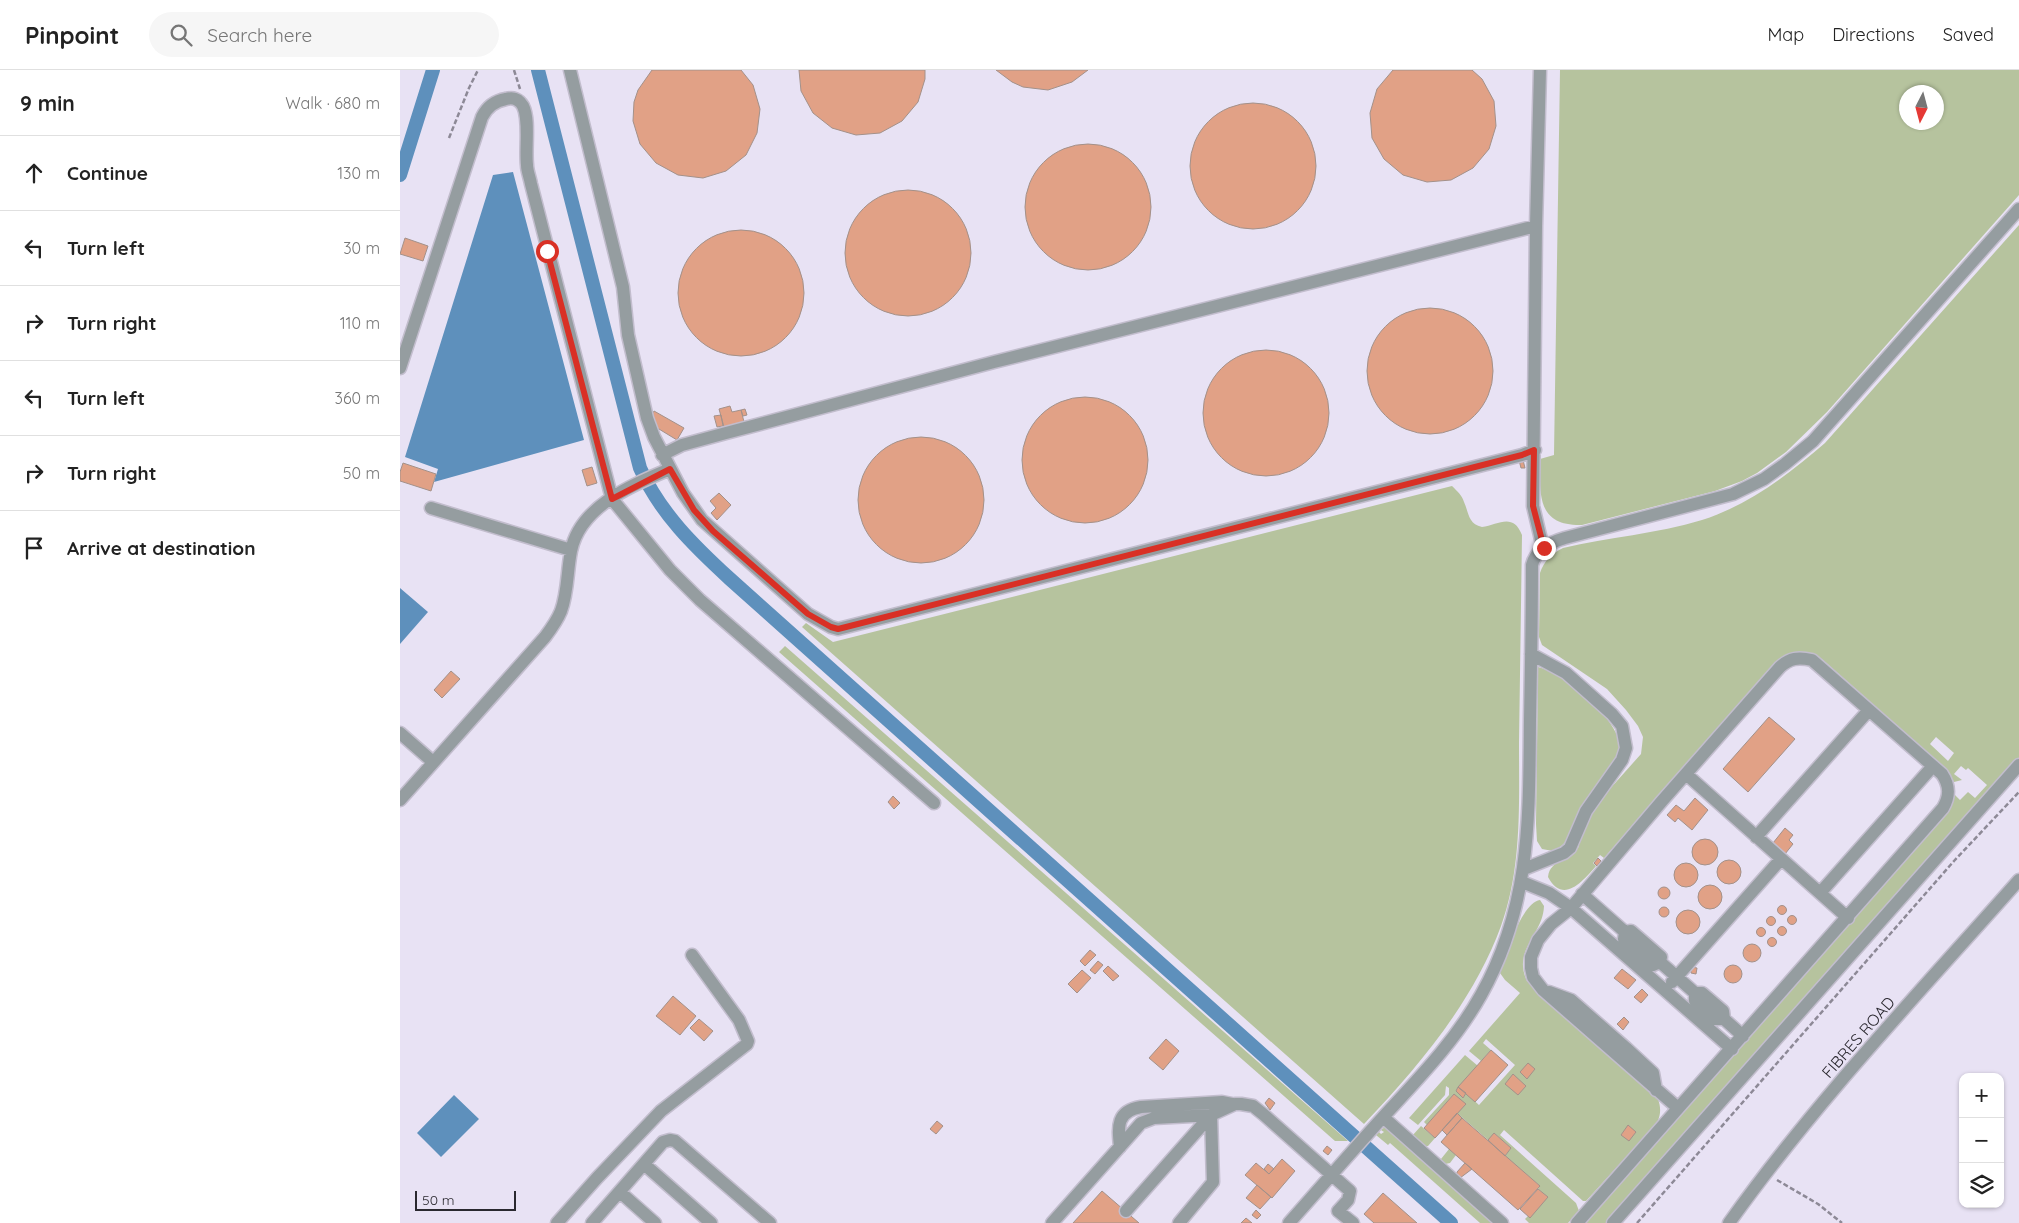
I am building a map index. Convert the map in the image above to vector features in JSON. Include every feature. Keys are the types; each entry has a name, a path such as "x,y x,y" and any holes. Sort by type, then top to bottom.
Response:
{"street":[{"path":"570,70 623,286 628,335 647,418 662,455 665,471 694,510 713,531 808,614 823,624 838,629 1512,458 1534,450"},
{"path":"1540,70 1533,506 1544,548"},
{"path":"400,368 482,117 490,105 496,102 512,98 518,100 525,115 529,175 612,499 670,570 700,600 934,803"},
{"path":"1289,1223 1446,1047 1481,995 1492,973 1512,922 1523,875 1530,788 1532,564 1536,556 1549,544 1565,538 1733,494 1764,479 1785,464 1813,440 2019,209"},
{"path":"662,455 682,445 994,362 1536,226"},
{"path":"400,800 556,623 564,597 571,550 579,528 587,518 628,489 665,471"},
{"path":"431,508 571,550"},
{"path":"1523,875 1570,848 1586,811 1622,760 1626,748 1622,726 1612,714 1566,673 1531,654"},
{"path":"1577,1223 1848,918 1943,808 1948,795 1947,782 1942,774 1812,660 1795,658 1780,668 1571,908 1551,924 1538,940 1531,957 1533,977 1544,990 1678,1108"},
{"path":"1756,837 1869,710"},
{"path":"400,732 433,762"},
{"path":"1613,1223 2019,765"},
{"path":"1820,893 1933,766"},
{"path":"1686,774 1848,918"},
{"path":"1665,990 1781,859"},
{"path":"1523,875 1571,908 1732,1048"},
{"name":"FIBRES ROAD","path":"1729,1223 1807,1119 2019,880"},
{"path":"1582,894 1625,932 1631,931 1654,950 1661,957 1660,962 1695,993 1702,992 1723,1011 1724,1019 1743,1036"},
{"path":"557,1223 661,1111 747,1044 748,1040 739,1020 692,955"},
{"path":"1120,1147 1119,1124 1125,1113 1130,1110 1141,1107 1222,1102 1247,1104 1256,1108 1350,1191 1350,1197 1338,1211 1353,1223"},
{"path":"1052,1223 1141,1123 1146,1120 1211,1115 1236,1104"},
{"path":"1126,1211 1211,1115"},
{"path":"1179,1223 1213,1182 1211,1115"},
{"path":"1383,1117 1502,1223"},
{"path":"596,1222 663,1142 670,1140 675,1141 770,1223"},
{"path":"644,1164 711,1223"},
{"path":"620,1192 655,1223"}],"path":[{"path":"449,138 478,70"},
{"path":"516,70 520,88 518,100"},
{"path":"1637,1223 1954,861 2019,792"},
{"path":"1765,1173 1818,1204 1842,1223"}],"green space":[{"path":"1560,70 2019,70 2019,195 1827,412 1786,452 1757,473 1715,491 1582,525 1567,524 1556,520 1548,514 1541,496 1540,459 1554,455"},
{"path":"2019,225 2019,761 1610,1223 1585,1223 1949,811 1955,795 1960,800 1968,792 1975,798 1987,785 1968,768 1966,770 1961,766 1954,774 1962,780 1954,782 1947,770 1823,660 1812,654 1802,652 1791,654 1780,659 1604,858 1600,855 1593,863 1596,866 1585,878 1573,888 1566,890 1554,885 1548,877 1553,866 1576,851 1579,846 1578,842 1581,832 1594,811 1608,791 1641,754 1643,737 1638,726 1626,710 1607,689 1542,645 1539,637 1540,573 1546,561 1563,548 1668,529 1719,514 1767,488 1825,443","holes":["1936,737 1954,753 1948,761 1930,744"]},
{"path":"1452,486 1462,497 1471,521 1477,526 1482,527 1510,522 1518,528 1522,535 1519,812 1513,882 1501,926 1476,981 1460,1007 1424,1056 1364,1124 802,627 806,623 833,642"},
{"path":"785,646 1348,1141 1335,1141 779,652"},
{"path":"1538,667 1560,675 1590,699 1615,732 1620,751 1610,770 1586,801 1570,836 1560,847 1553,851 1542,849 1537,841"},
{"path":"1540,900 1544,906 1542,916 1523,960 1523,970 1527,981 1658,1099 1660,1108 1657,1123 1586,1201 1583,1201 1504,1130 1500,1135 1576,1203 1579,1211 1568,1223 1529,1223 1525,1219 1547,1197 1538,1189 1540,1186 1505,1156 1511,1148 1495,1134 1488,1140 1457,1113 1454,1094 1427,1125 1424,1122 1449,1095 1449,1088 1446,1086 1445,1095 1418,1125 1409,1118 1465,1055 1478,1066 1456,1091 1463,1098 1466,1093 1479,1105 1515,1065 1486,1039 1483,1043 1491,1050 1481,1061 1469,1051 1520,993 1500,973 1510,943 1521,920 1533,903"},
{"path":"1421,1126 1435,1138 1428,1146 1424,1146 1412,1136"},
{"path":"1385,1127 1492,1223 1480,1223 1390,1143 1388,1145 1376,1135 1379,1132 1381,1134 1384,1132 1381,1130"},
{"path":"1449,1149 1456,1155 1450,1163 1445,1164 1441,1159"}],"water":[{"path":"513,172 584,440 434,482 438,469 405,457 493,175"},
{"path":"400,588 428,612 400,644"},
{"path":"454,1095 479,1119 441,1157 417,1133"}],"building":[{"path":"652,70 741,70 753,85 760,109 757,133 746,155 726,171 703,178 678,175 656,163 640,144 633,121 634,102 638,90"},
{"path":"799,70 925,70 925,79 918,102 902,121 880,133 856,135 832,128 813,113 801,91"},
{"path":"996,70 1088,70 1072,82 1048,90 1023,87 1012,82"},
{"path":"1393,70 1472,70 1482,79 1494,101 1496,126 1489,149 1473,168 1451,180 1427,182 1403,175 1384,159 1372,138 1370,113 1377,89"},
{"path":"1253,103 1277,108 1288,113 1298,121 1306,131 1311,142 1316,166 1311,190 1306,201 1298,211 1288,219 1277,224 1253,229 1229,224 1218,219 1208,211 1200,201 1195,190 1190,166 1195,142 1200,131 1208,121 1218,113 1229,108"},
{"path":"1088,144 1112,149 1123,154 1133,162 1141,172 1146,183 1151,207 1146,231 1141,242 1133,252 1123,260 1112,265 1088,270 1064,265 1053,260 1043,252 1035,242 1030,231 1025,207 1030,183 1035,172 1043,162 1053,154 1064,149"},
{"path":"908,190 932,195 943,200 953,208 961,218 966,229 971,253 966,277 961,288 953,298 943,306 932,311 908,316 884,311 873,306 863,298 855,288 850,277 845,253 850,229 855,218 863,208 873,200 884,195"},
{"path":"741,230 765,235 776,240 786,248 794,258 799,269 804,293 799,317 794,328 786,338 776,346 765,351 741,356 717,351 706,346 696,338 688,328 683,317 678,293 683,269 688,258 696,248 706,240 717,235"},
{"path":"405,238 428,246 423,261 400,254"},
{"path":"1430,308 1454,313 1465,318 1475,326 1483,336 1488,347 1493,371 1488,395 1483,406 1475,416 1465,424 1454,429 1430,434 1406,429 1395,424 1385,416 1377,406 1372,395 1367,371 1372,347 1377,336 1385,326 1395,318 1406,313"},
{"path":"1266,350 1290,355 1301,360 1311,368 1319,378 1324,389 1329,413 1324,437 1319,448 1311,458 1301,466 1290,471 1266,476 1242,471 1231,466 1221,458 1213,448 1208,437 1203,413 1208,389 1213,378 1221,368 1231,360 1242,355"},
{"path":"1085,397 1109,402 1120,407 1130,415 1138,425 1143,436 1148,460 1143,484 1138,495 1130,505 1120,513 1109,518 1085,523 1061,518 1050,513 1040,505 1032,495 1027,484 1022,460 1027,436 1032,425 1040,415 1050,407 1061,402"},
{"path":"730,406 732,412 741,410 744,422 724,427 719,409"},
{"path":"745,409 747,415 743,416 741,410"},
{"path":"654,411 684,428 677,440 654,426 650,418"},
{"path":"721,415 723,426 717,427 714,416"},
{"path":"921,437 945,442 956,447 966,455 974,465 979,476 984,500 979,524 974,535 966,545 956,553 945,558 921,563 897,558 886,553 876,545 868,535 863,524 858,500 863,476 868,465 876,455 886,447 897,442"},
{"path":"1519,460 1523,460 1525,468 1521,468"},
{"path":"403,463 436,474 431,491 400,481"},
{"path":"592,467 597,483 587,486 582,470"},
{"path":"719,493 731,505 717,520 711,513 716,508 710,501"},
{"path":"451,671 460,679 442,698 434,690"},
{"path":"1769,717 1795,739 1748,792 1723,769"},
{"path":"893,796 900,803 894,809 888,802"},
{"path":"1695,798 1708,810 1692,830 1678,818 1675,822 1667,815 1676,805 1684,811"},
{"path":"1785,828 1793,835 1789,840 1793,844 1785,854 1773,843"},
{"path":"1705,839 1714,843 1718,852 1714,861 1705,865 1696,861 1692,852 1696,843"},
{"path":"1598,858 1601,861 1597,866 1594,863"},
{"path":"1729,860 1738,863 1741,872 1738,881 1729,884 1720,881 1717,872 1720,863"},
{"path":"1686,863 1695,866 1698,875 1695,884 1686,887 1677,884 1674,875 1677,866"},
{"path":"1710,885 1719,888 1722,897 1719,906 1710,909 1701,906 1698,897 1701,888"},
{"path":"1664,887 1670,893 1664,899 1658,893"},
{"path":"1782,906 1786,910 1782,914 1778,910"},
{"path":"1664,907 1669,912 1664,917 1659,912"},
{"path":"1688,910 1697,913 1700,922 1697,931 1688,934 1679,931 1676,922 1679,913"},
{"path":"1792,916 1796,920 1792,924 1788,920"},
{"path":"1771,917 1775,921 1771,925 1767,921"},
{"path":"1782,927 1786,931 1782,935 1778,931"},
{"path":"1761,928 1765,932 1761,936 1757,932"},
{"path":"1772,938 1776,942 1772,946 1768,942"},
{"path":"1752,944 1758,947 1761,953 1758,959 1752,962 1746,959 1743,953 1746,947"},
{"path":"1090,950 1096,955 1085,966 1080,961"},
{"path":"1098,961 1103,965 1095,974 1090,970"},
{"path":"1733,965 1739,968 1742,974 1739,980 1733,983 1727,980 1724,974 1727,968"},
{"path":"1108,966 1119,976 1113,981 1103,971"},
{"path":"1691,967 1697,968 1696,974 1691,973"},
{"path":"1622,969 1636,980 1628,989 1614,978"},
{"path":"1082,970 1091,978 1077,993 1068,984"},
{"path":"1642,989 1648,995 1641,1003 1634,997"},
{"path":"673,996 696,1016 680,1035 656,1016"},
{"path":"1624,1017 1629,1022 1623,1030 1617,1024"},
{"path":"699,1019 713,1031 704,1041 690,1028"},
{"path":"1166,1039 1179,1051 1163,1070 1149,1058"},
{"path":"1491,1050 1508,1065 1475,1102 1458,1087"},
{"path":"1528,1063 1535,1069 1527,1079 1520,1072"},
{"path":"1513,1074 1526,1086 1518,1095 1505,1084"},
{"path":"1458,1087 1466,1093 1463,1098 1456,1091"},
{"path":"1454,1094 1466,1104 1435,1138 1424,1128"},
{"path":"1269,1098 1275,1103 1270,1110 1265,1103"},
{"path":"1457,1113 1462,1118 1447,1135 1442,1130"},
{"path":"1462,1118 1540,1186 1518,1210 1441,1142"},
{"path":"937,1121 943,1126 936,1134 930,1129"},
{"path":"1628,1125 1636,1132 1629,1141 1621,1135"},
{"path":"1494,1133 1511,1148 1505,1156 1488,1140"},
{"path":"1327,1146 1332,1150 1328,1155 1323,1151"},
{"path":"1282,1159 1295,1171 1272,1198 1245,1175 1256,1163 1269,1174"},
{"path":"1465,1163 1472,1169 1460,1178 1457,1172"},
{"path":"1268,1164 1274,1169 1269,1174 1264,1169"},
{"path":"1257,1185 1271,1197 1260,1209 1246,1198"},
{"path":"1538,1189 1548,1197 1530,1218 1520,1209"},
{"path":"1102,1191 1139,1223 1073,1223"},
{"path":"1383,1193 1417,1223 1374,1223 1364,1214"},
{"path":"1256,1210 1261,1215 1257,1219 1252,1215"},
{"path":"1246,1218 1252,1223 1241,1223"}],"waterway":[{"path":"400,175 433,70"},
{"path":"538,70 640,468 657,500 679,528 730,579 1451,1223"}],"route":[{"path":"547,251 612,499 628,489 670,469 694,510 713,531 808,614 831,627 838,629 846,627 1522,455 1534,450 1533,506 1544,548"}]}
